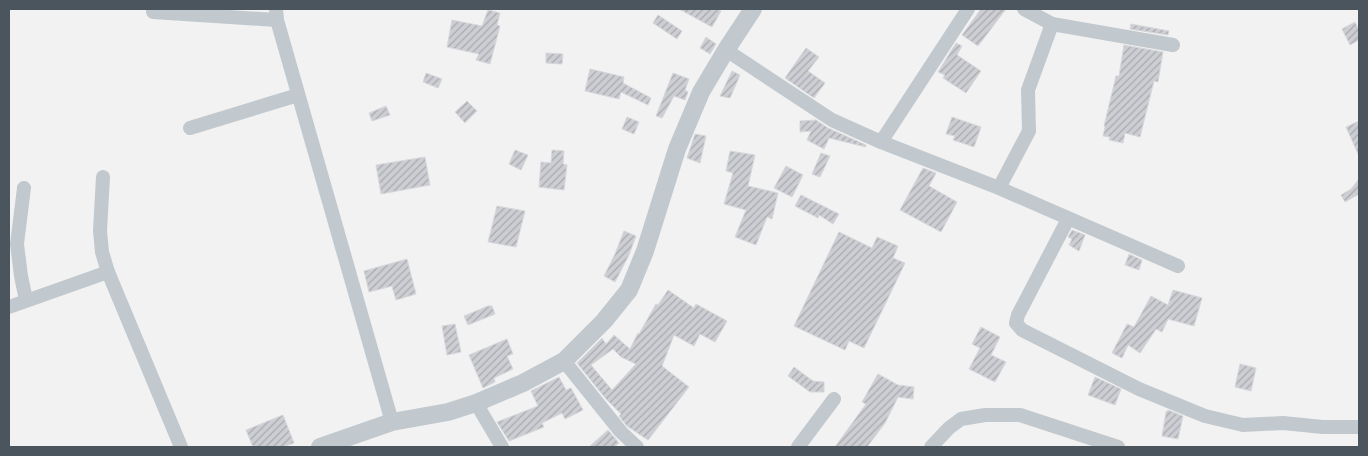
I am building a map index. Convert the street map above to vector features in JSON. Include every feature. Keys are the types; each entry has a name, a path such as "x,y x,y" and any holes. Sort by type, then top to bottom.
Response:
{"street":[{"path":"320,447 392,422 448,412 476,403 523,383 564,361 604,321 629,290 645,251 678,149 701,92 753,9"},
{"path":"881,142 968,9"},
{"path":"1024,9 1052,24 1173,45"},
{"path":"153,12 277,15 298,95 392,422"},
{"path":"999,188 1029,131 1028,90 1052,24"},
{"path":"726,50 832,120 881,142 999,188 1178,266"},
{"path":"190,128 298,95"},
{"path":"103,177 100,231 102,252 108,272 170,425 181,447"},
{"path":"24,188 18,244 21,276 26,300"},
{"path":"1068,218 1018,315 1016,323 1022,330 1139,389 1206,416 1243,425 1283,423 1323,427 1359,427"},
{"path":"9,307 108,272"},
{"path":"564,361 621,432 636,447"},
{"path":"798,447 834,399"},
{"path":"476,403 502,447"},
{"path":"931,447 949,428 961,419 986,415 1020,414 1118,447"}],"building":[{"path":"679,9 716,9 721,11 712,27"},
{"path":"981,9 1006,9 978,46 962,35"},
{"path":"488,10 500,13 497,25 500,26 490,64 476,60 479,54 447,47 452,20 482,26"},
{"path":"658,15 682,31 677,39 653,23"},
{"path":"1355,22 1359,30 1359,40 1350,45 1342,29"},
{"path":"1131,24 1169,31 1168,35 1130,29"},
{"path":"706,37 716,44 710,54 700,48"},
{"path":"956,43 962,46 957,55 981,71 966,93 943,78 945,75 938,72"},
{"path":"1124,45 1163,52 1158,82 1154,81 1140,137 1125,133 1123,143 1109,140 1110,137 1103,136 1116,76 1119,76"},
{"path":"806,48 819,57 808,71 825,83 814,98 785,78"},
{"path":"546,53 563,54 562,64 546,63"},
{"path":"590,69 624,77 623,83 651,98 648,105 621,92 619,99 585,91"},
{"path":"732,71 740,75 730,98 720,96"},
{"path":"426,73 442,79 438,88 423,82"},
{"path":"673,73 689,79 685,90 688,92 685,100 674,96 662,118 656,116"},
{"path":"467,101 477,111 465,123 455,112"},
{"path":"386,106 390,115 372,121 369,113"},
{"path":"627,117 639,122 634,134 622,129"},
{"path":"952,117 981,127 974,147 953,140 955,136 946,134"},
{"path":"816,120 828,128 866,145 866,147 829,138 824,149 807,140 811,131 800,132 800,121"},
{"path":"1359,121 1359,156 1346,127"},
{"path":"695,134 706,136 700,163 687,158"},
{"path":"515,150 528,155 521,170 509,164"},
{"path":"552,150 564,151 563,164 567,165 564,190 539,187 541,162 551,163"},
{"path":"730,151 755,155 748,186 778,193 772,219 767,217 756,245 735,237 746,210 724,204 733,173 726,171"},
{"path":"821,153 830,156 820,177 812,174"},
{"path":"425,157 430,185 381,194 376,165"},
{"path":"786,166 803,175 792,197 774,188"},
{"path":"923,168 936,173 929,186 957,202 941,232 900,210"},
{"path":"1359,179 1359,194 1345,202 1341,195 1351,189"},
{"path":"801,195 839,214 833,224 819,215 818,218 795,206"},
{"path":"497,206 525,211 516,247 488,242"},
{"path":"1072,230 1085,235 1079,251 1069,245 1072,239 1068,237"},
{"path":"624,231 636,236 629,255 615,282 604,276"},
{"path":"839,232 872,248 877,237 898,246 893,258 905,263 864,348 849,341 845,350 794,326"},
{"path":"1129,254 1142,260 1139,270 1125,265"},
{"path":"407,259 416,294 396,300 392,286 369,292 364,271"},
{"path":"668,290 694,308 696,304 727,321 715,342 700,334 694,346 674,335 662,366 689,387 648,440 627,426 619,416 621,414 606,399 577,363 602,338 606,344 614,335 630,349 656,304 658,305","holes":["613,349 621,357 636,364 612,390 591,365"]},
{"path":"1173,290 1202,298 1194,326 1168,319 1162,332 1156,329 1140,353 1128,345 1122,358 1112,353 1127,324 1134,327 1151,296 1168,305"},
{"path":"492,306 495,314 468,325 464,316"},
{"path":"455,324 461,352 447,355 442,326"},
{"path":"981,327 1000,337 991,355 1006,362 995,382 969,369 980,348 972,344"},
{"path":"507,339 513,354 507,356 513,369 494,378 495,382 483,388 469,355"},
{"path":"1240,364 1256,368 1251,391 1235,387"},
{"path":"794,367 813,381 824,382 824,392 810,392 788,376"},
{"path":"878,374 898,385 914,387 913,399 898,397 885,423 867,447 835,447 866,404 862,402"},
{"path":"559,377 566,390 571,388 583,410 565,419 562,413 542,423 544,427 509,441 497,422 538,406 531,391"},
{"path":"1095,377 1121,389 1115,405 1088,395"},
{"path":"1168,410 1183,416 1178,439 1162,436"},
{"path":"283,415 294,443 283,447 253,447 246,430"},
{"path":"608,430 619,443 614,447 589,447"}]}
